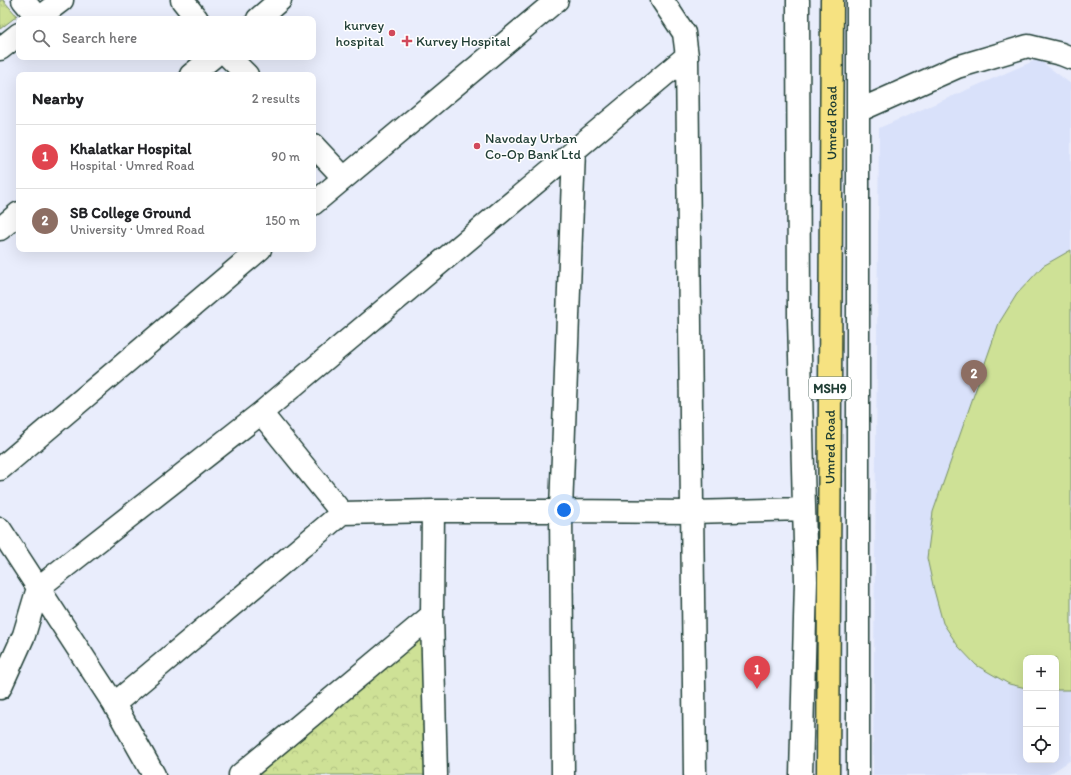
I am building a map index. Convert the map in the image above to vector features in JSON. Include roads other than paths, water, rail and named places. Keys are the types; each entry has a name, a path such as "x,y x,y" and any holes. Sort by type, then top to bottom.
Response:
{"main road":[{"name":"Umred Road","path":"828,775 832,0"}],"street":[{"path":"23,0 36,16"},
{"path":"42,16 62,0"},
{"path":"182,0 195,16"},
{"path":"261,16 280,0"},
{"path":"316,201 557,0"},
{"path":"662,0 684,33 687,56 695,775"},
{"path":"798,0 799,319 806,581 801,775"},
{"path":"858,0 858,775"},
{"path":"0,49 16,36"},
{"path":"858,111 957,67 1028,46 1071,58"},
{"path":"0,688 24,635 38,588 261,413 687,56"},
{"path":"195,72 209,60"},
{"path":"233,60 244,72"},
{"path":"316,148 344,178"},
{"path":"563,775 561,511 574,150"},
{"path":"0,229 16,216"},
{"path":"0,469 256,252"},
{"path":"261,413 342,513"},
{"path":"114,704 342,513 434,511 691,512 804,509"},
{"path":"434,511 432,614 436,775"},
{"path":"0,529 114,704 154,775"},
{"path":"240,775 432,614"}],"place":[{"name":"kurvey hospital","path":"392,33"},
{"name":"Kurvey Hospital","path":"407,41"},
{"name":"Navoday Urban Co-Op Bank Ltd","path":"477,146"},
{"name":"SB College Ground","path":"974,393"},
{"name":"Khalatkar Hospital","path":"757,689"}]}
